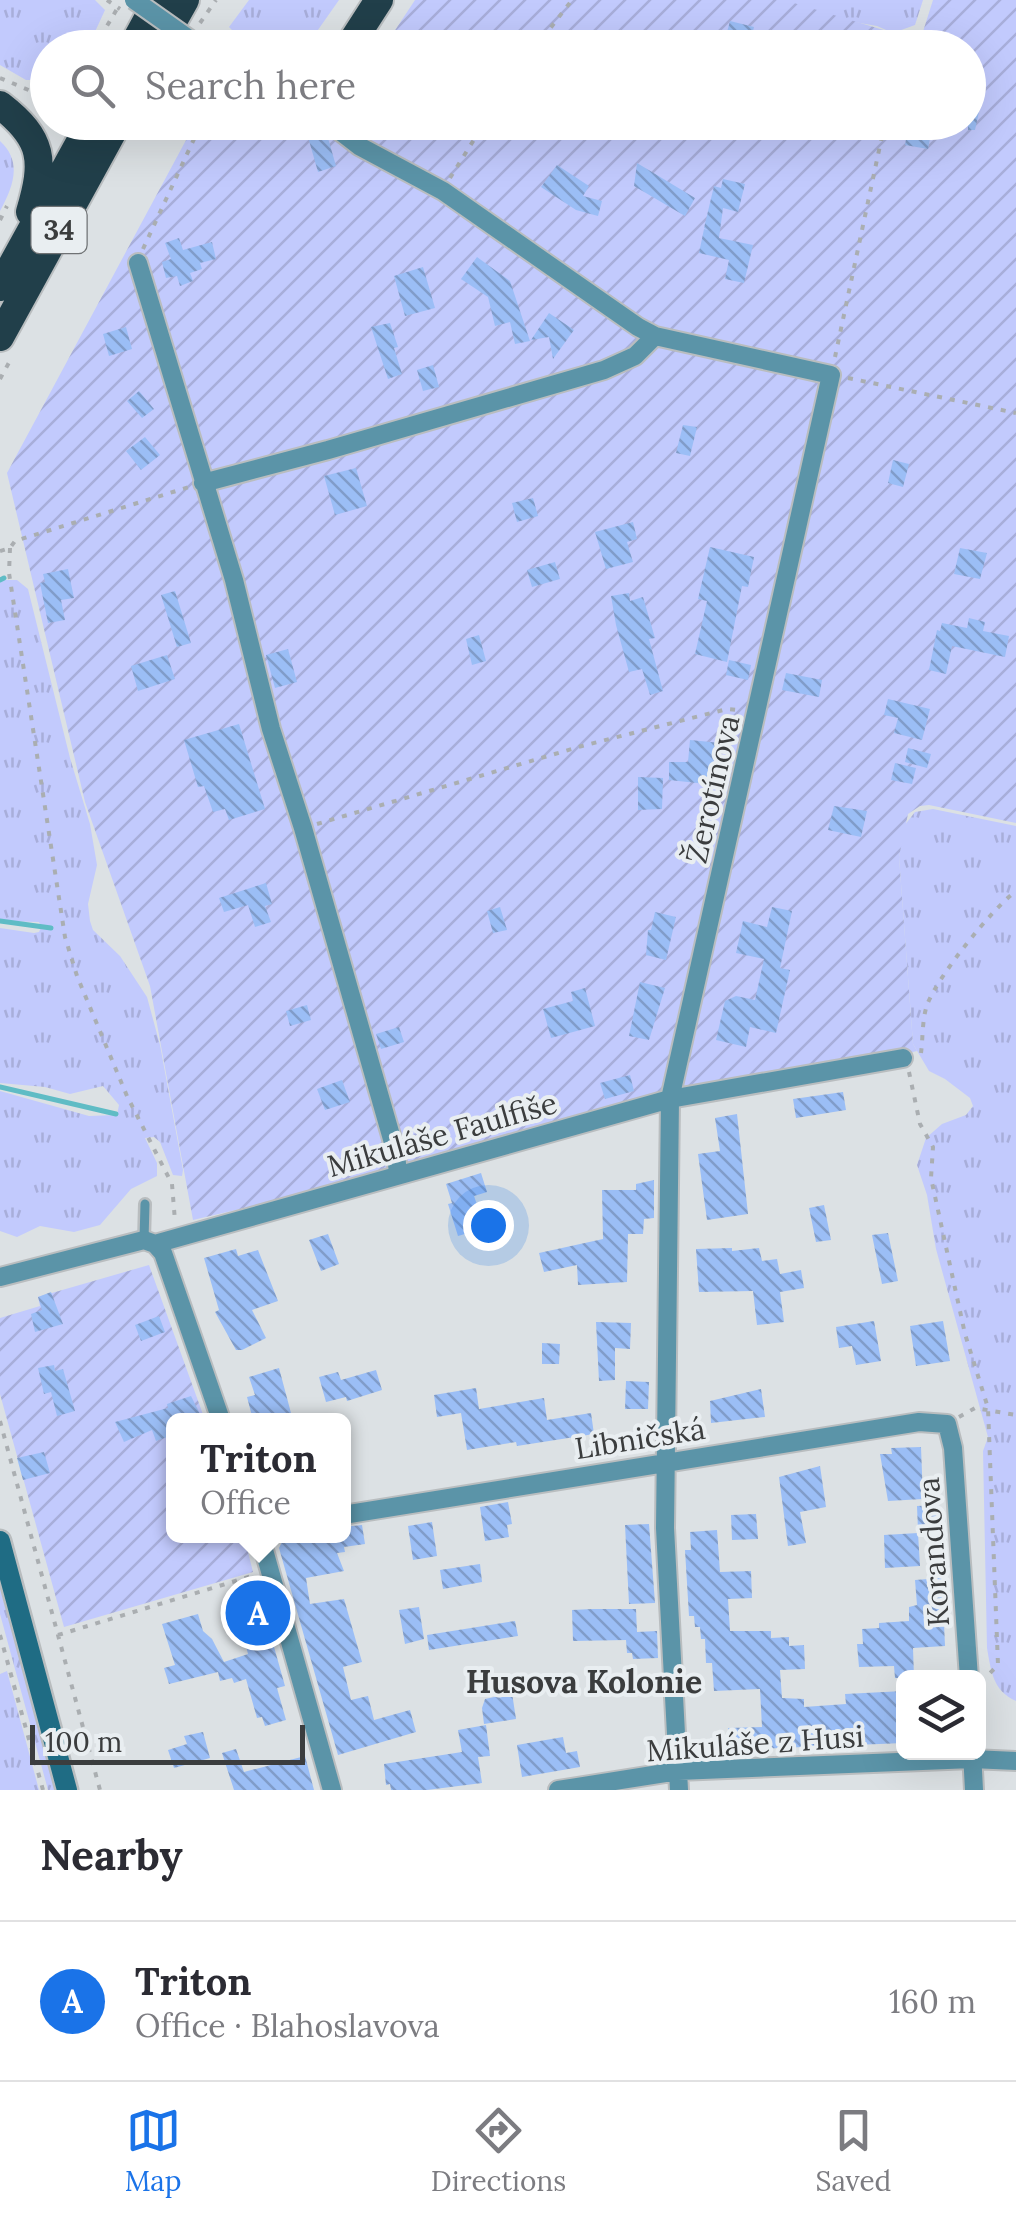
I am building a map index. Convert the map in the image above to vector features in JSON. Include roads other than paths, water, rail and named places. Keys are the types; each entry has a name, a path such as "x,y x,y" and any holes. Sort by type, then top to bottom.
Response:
{"highway":[{"path":"168,30 184,0"},
{"path":"360,30 379,0"},
{"path":"134,30 149,1"},
{"path":"139,30 149,1"},
{"path":"0,104 30,112"},
{"path":"0,104 30,134"},
{"path":"18,252 41,164 33,140"},
{"name":"34","path":"0,287 81,140"},
{"name":"34","path":"0,337 108,140"}],"main road":[{"path":"0,1541 67,1790"}],"street":[{"path":"149,1 182,30"},
{"path":"203,482 604,370 636,356 656,336 638,328 443,190 351,140"},
{"path":"138,264 234,580 270,729 303,828 396,1153 398,1174"},
{"name":"Žerotínova","path":"656,336 832,375 670,1099 665,1528 678,1781"},
{"name":"Mikuláše Faulfiše","path":"0,1277 149,1242 670,1099 912,1065"},
{"path":"149,1242 166,1262 219,1413"},
{"name":"Libničská","path":"351,1514 919,1422 946,1424"},
{"name":"Korandova","path":"946,1424 953,1448 968,1670"},
{"path":"262,1543 332,1790"},
{"name":"Mikuláše z Husi","path":"986,1758 1016,1761"},
{"name":"Mikuláše z Husi","path":"558,1790 925,1760"},
{"path":"972,1760 974,1790"}],"lane":[{"path":"145,1204 149,1242"}],"waterway":[{"path":"0,580 4,578"},
{"path":"0,921 51,928"},
{"path":"0,1087 116,1114"}],"place":[{"name":"Triton","path":"258,1613"}],"district":[{"name":"Husova Kolonie","path":"584,1681"}]}
